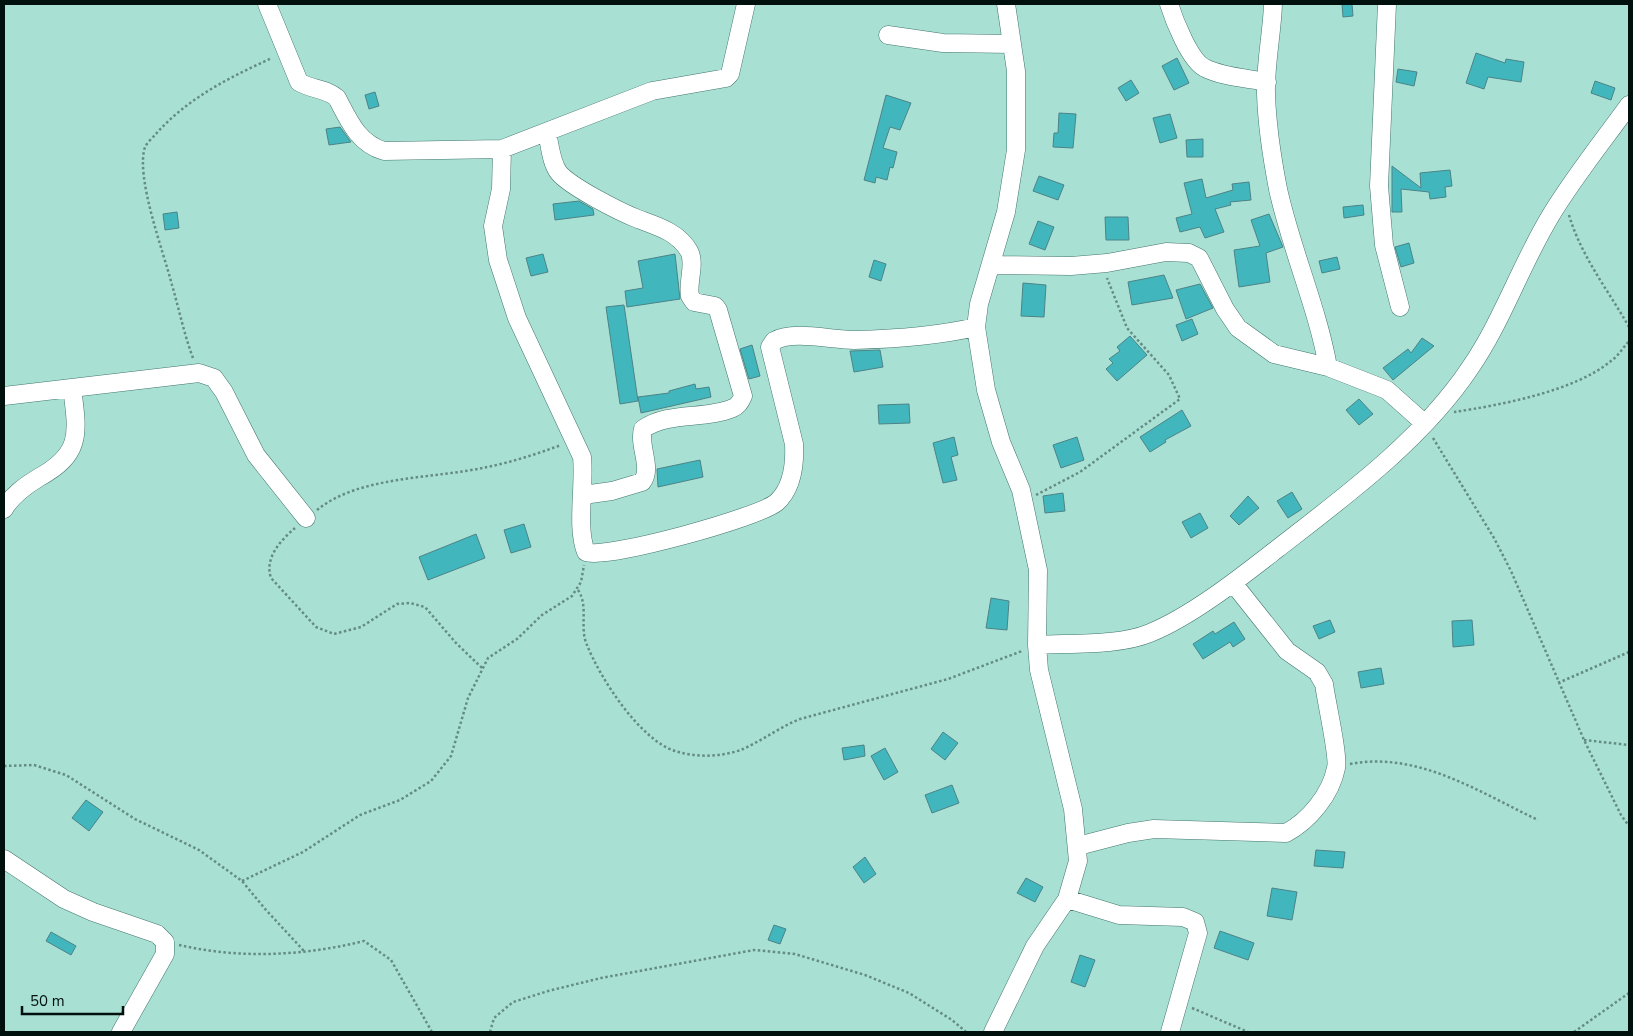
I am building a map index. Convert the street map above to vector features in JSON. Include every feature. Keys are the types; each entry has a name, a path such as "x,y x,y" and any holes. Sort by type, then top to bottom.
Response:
{"street":[{"path":"267,4 299,82 308,88 332,93 337,98 354,128 370,147 384,151 502,149 652,91 728,77 746,4"},
{"path":"993,1032 1035,946 1067,899 1075,878 1078,846 1064,768 1039,670 1037,645 1038,570 1024,501 1001,442 986,390 976,327 979,304 1006,212 1016,150 1016,71 1006,4"},
{"path":"1169,4 1192,56 1198,64 1213,71 1266,82"},
{"path":"1273,4 1266,82 1268,118 1278,188 1287,226 1319,320 1328,367"},
{"path":"1387,4 1379,186 1383,236 1400,307"},
{"path":"888,35 943,43 1012,44"},
{"path":"1037,645 1126,639 1149,634 1165,626 1233,582 1352,491 1382,465 1429,419 1471,368 1509,301 1551,215 1629,105"},
{"path":"547,133 553,161 559,173 586,192 638,219 656,225 682,241 690,253 690,296 694,302 715,306 718,310 743,396 733,408 682,416 650,424 643,429 641,436 646,473 642,482 612,491 584,495"},
{"path":"502,149 501,189 493,226 498,260 517,318 582,457 584,495 582,532 586,552 599,554 694,532 755,514 777,502 788,484 795,460 794,444 770,347 778,339 789,336 863,339 945,334 976,327"},
{"path":"992,265 1071,266 1175,251 1195,255 1207,270 1225,309 1238,328 1274,354 1328,367 1387,390 1429,419"},
{"path":"4,396 198,374 214,378 224,392 256,455 306,518"},
{"path":"4,508 17,492 60,465 70,452 76,435 72,388"},
{"path":"1078,846 1128,833 1154,829 1286,833 1304,821 1325,794 1337,767 1324,684 1320,676 1312,668 1287,651 1233,582"},
{"path":"4,859 64,899 93,912 157,934 165,942 165,954 121,1032"},
{"path":"1067,899 1119,915 1183,917 1195,922 1198,933 1170,1032"}],"path":[{"path":"198,374 182,326 151,210 144,169 146,146 161,128 196,100 227,79 286,51"},
{"path":"1563,197 1575,234 1594,272 1629,327"},
{"path":"1024,501 1080,472 1180,398 1169,375 1127,328 1100,263"},
{"path":"1629,341 1612,361 1588,376 1500,405 1429,419 1511,571 1584,740 1621,815 1629,826"},
{"path":"482,668 456,643 425,607 418,604 397,604 361,627 334,634 316,627 271,578 268,569 271,558 285,537 306,518 321,506 345,494 374,485 488,467 575,441"},
{"path":"242,881 303,852 360,815 400,800 431,781 451,756 462,717 488,658 497,650 518,639 542,615 572,596 578,590 582,582 586,552"},
{"path":"578,590 582,598 586,644 606,682 621,704 656,740 674,751 699,755 721,754 742,749 782,727 800,720 948,679 1037,645"},
{"path":"1558,683 1629,652"},
{"path":"1584,740 1629,744"},
{"path":"1337,767 1363,762 1418,766 1460,781 1538,820"},
{"path":"4,766 34,765 66,775 136,819 199,850 242,881 304,951"},
{"path":"165,942 230,953 277,954 333,948 364,941 391,960 432,1032"},
{"path":"490,1032 494,1018 513,1002 548,991 635,971 754,950 795,954 865,975 909,994 952,1020 966,1032"},
{"path":"1574,1032 1629,993"},
{"path":"1178,1002 1248,1032"},
{"path":"1579,1032 1580,1028"}],"building":[{"path":"1342,4 1352,4 1353,16 1343,17"},
{"path":"1476,53 1505,63 1506,59 1524,62 1521,82 1488,77 1484,89 1466,83"},
{"path":"1177,58 1189,83 1174,90 1162,66"},
{"path":"1398,69 1417,72 1414,86 1396,82"},
{"path":"1131,80 1139,93 1126,101 1118,88"},
{"path":"1595,81 1615,88 1611,100 1591,93"},
{"path":"375,92 379,106 369,109 365,95"},
{"path":"886,95 911,103 900,130 890,127 883,148 897,152 893,168 890,167 887,180 876,177 875,183 864,180"},
{"path":"1059,113 1076,114 1073,148 1053,147 1054,133 1058,133"},
{"path":"1170,114 1177,138 1160,143 1153,118"},
{"path":"340,127 351,142 329,145 326,129"},
{"path":"1203,139 1203,157 1187,157 1186,140"},
{"path":"1392,166 1421,188 1420,173 1450,170 1452,186 1445,187 1446,197 1430,199 1429,192 1401,189 1402,212 1392,212"},
{"path":"1039,176 1064,185 1058,200 1033,191"},
{"path":"1202,179 1206,198 1233,190 1232,184 1249,182 1251,200 1230,202 1231,205 1215,209 1224,232 1205,238 1200,227 1180,232 1176,218 1192,214 1184,183"},
{"path":"579,201 593,209 594,215 555,220 553,204"},
{"path":"1363,205 1364,215 1344,218 1343,207"},
{"path":"177,212 179,228 165,230 163,214"},
{"path":"1269,214 1283,247 1266,253 1270,282 1239,287 1234,250 1260,246 1251,220"},
{"path":"1105,217 1128,217 1129,240 1106,240"},
{"path":"1038,221 1054,227 1045,250 1029,244"},
{"path":"1409,243 1414,263 1401,267 1395,247"},
{"path":"543,254 548,272 531,276 526,258"},
{"path":"675,254 680,299 627,307 625,291 643,288 638,261"},
{"path":"1337,257 1340,269 1322,273 1319,261"},
{"path":"874,260 886,264 881,281 869,277"},
{"path":"1164,275 1173,298 1132,305 1128,282"},
{"path":"1023,283 1046,285 1044,317 1021,316"},
{"path":"1200,284 1213,308 1186,319 1176,290"},
{"path":"624,305 638,401 620,404 606,307"},
{"path":"1192,319 1198,334 1182,341 1176,325"},
{"path":"1130,336 1147,355 1117,381 1106,369 1113,363 1109,359 1120,351 1117,347"},
{"path":"1422,338 1434,346 1393,380 1383,368 1408,349 1411,353"},
{"path":"752,345 760,376 749,379 740,349"},
{"path":"880,350 883,367 854,372 850,351"},
{"path":"695,384 696,389 709,387 711,397 641,413 638,397 669,393 669,391"},
{"path":"1359,399 1373,414 1359,425 1346,410"},
{"path":"909,404 910,423 879,424 878,405"},
{"path":"1182,410 1191,426 1165,440 1166,442 1150,452 1140,437"},
{"path":"954,437 958,455 951,457 957,480 943,483 933,443"},
{"path":"1077,437 1084,460 1061,468 1053,445"},
{"path":"700,460 703,477 658,487 657,469"},
{"path":"1292,492 1302,509 1288,518 1277,501"},
{"path":"1063,493 1065,511 1045,513 1043,496"},
{"path":"1248,496 1259,508 1239,525 1230,516"},
{"path":"1200,513 1208,528 1191,538 1182,522"},
{"path":"524,524 531,547 511,553 504,530"},
{"path":"476,534 485,558 428,580 419,557"},
{"path":"991,598 1009,601 1007,630 986,628"},
{"path":"1330,620 1335,632 1319,639 1313,626"},
{"path":"1472,620 1474,645 1453,647 1452,621"},
{"path":"1234,622 1245,639 1233,647 1230,642 1203,659 1193,644 1213,631 1215,634"},
{"path":"1381,668 1384,684 1361,688 1358,672"},
{"path":"943,732 958,743 945,760 931,749"},
{"path":"864,745 865,756 844,760 842,748"},
{"path":"885,748 898,772 884,780 871,756"},
{"path":"952,785 959,803 932,813 925,795"},
{"path":"86,800 103,812 89,831 72,818"},
{"path":"1316,850 1345,852 1343,868 1314,866"},
{"path":"865,857 876,874 864,883 853,867"},
{"path":"1026,878 1043,887 1035,902 1017,893"},
{"path":"1272,888 1297,892 1292,920 1267,916"},
{"path":"774,925 786,929 780,944 768,940"},
{"path":"1220,931 1254,943 1248,960 1214,948"},
{"path":"51,932 76,946 71,955 46,941"},
{"path":"1080,955 1095,960 1085,987 1071,982"}]}
